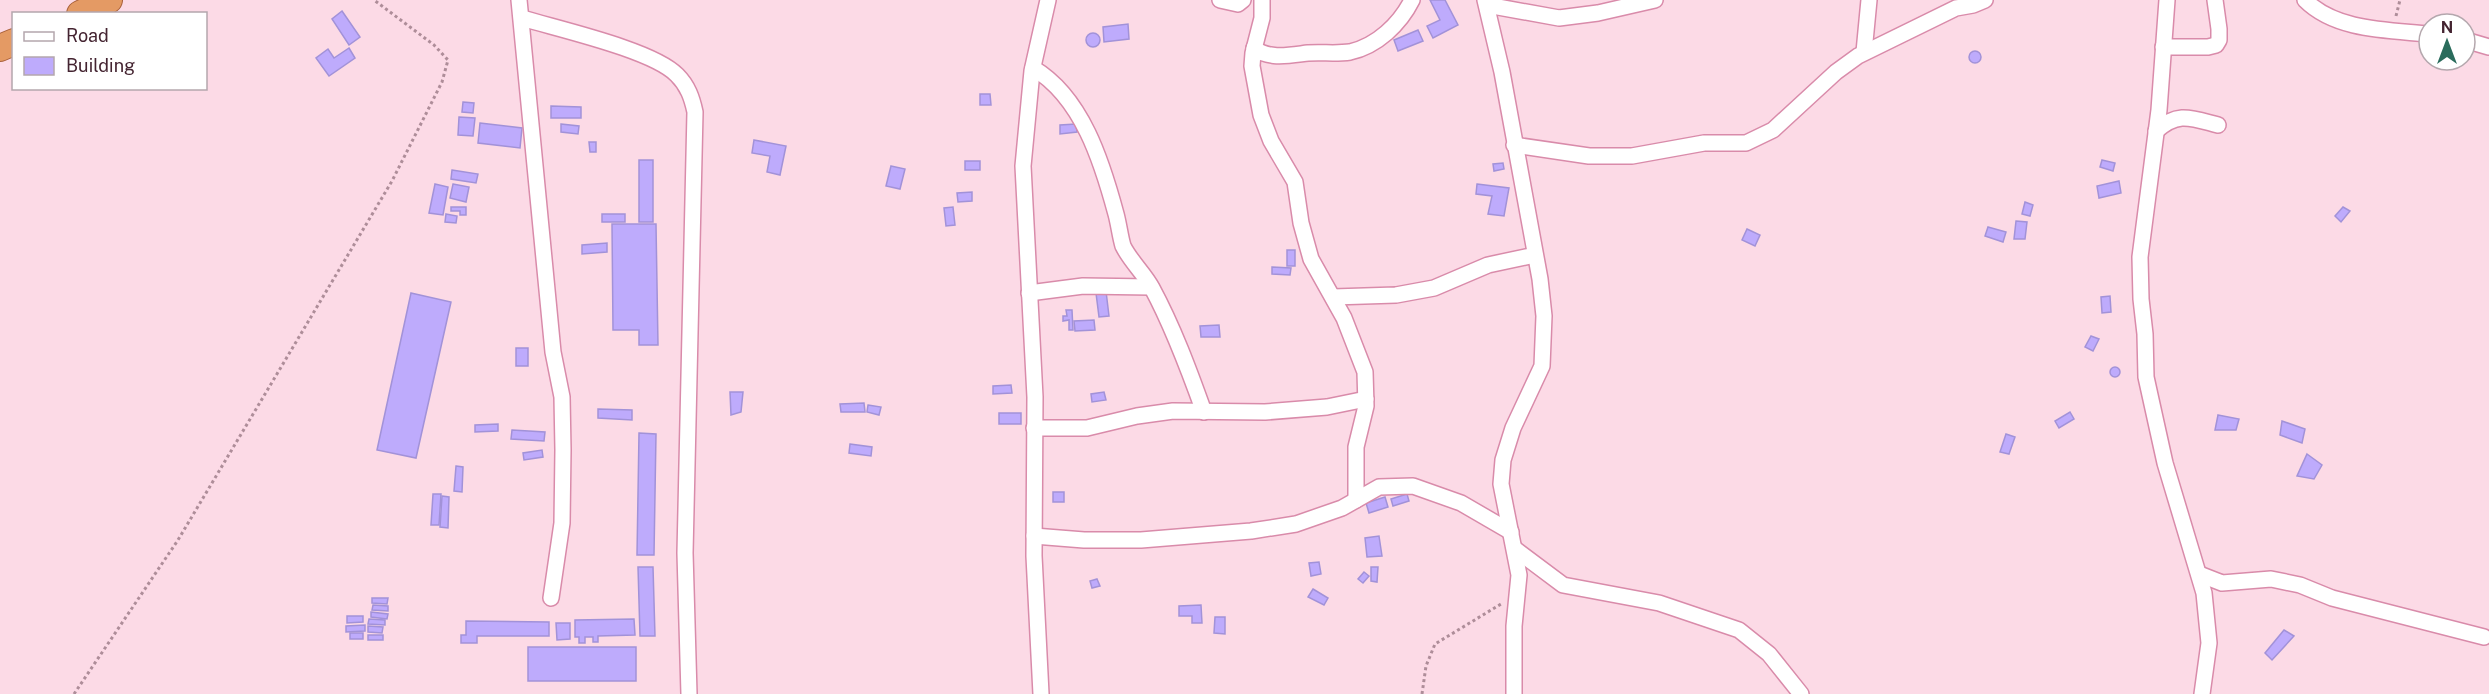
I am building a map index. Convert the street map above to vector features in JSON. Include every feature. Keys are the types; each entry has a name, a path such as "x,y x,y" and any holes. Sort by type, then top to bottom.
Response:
{"highway":[{"path":"84,12 109,0"}],"street":[{"path":"519,0 553,352 562,397 562,523 551,598"},
{"path":"1041,694 1034,536 1035,397 1023,166 1033,68 1048,0"},
{"path":"1220,0 1238,4 1243,0"},
{"path":"1262,0 1262,18 1252,66 1261,115 1271,141 1295,182 1301,224 1308,250 1344,318 1365,372 1366,399 1356,447 1356,500"},
{"path":"1254,48 1266,54 1283,56 1351,51 1378,40 1387,33 1406,12 1412,0"},
{"path":"1514,694 1514,626 1519,575 1501,484 1503,460 1513,428 1542,366 1544,316 1502,72 1486,3 1559,18 1598,13 1655,0"},
{"path":"1864,52 1869,0"},
{"path":"1514,145 1589,156 1632,156 1704,143 1746,143 1773,130 1836,72 1864,52 1956,8 1985,0"},
{"path":"2167,0 2156,131 2140,257 2146,377 2165,463 2204,593 2209,643 2202,694"},
{"path":"2163,47 2216,45 2219,29 2215,0"},
{"path":"2305,0 2336,20 2358,28 2417,33"},
{"path":"522,18 651,58 676,74 690,92 695,112 685,553 689,694"},
{"path":"1033,68 1049,78 1060,89 1083,125 1101,166 1124,246 1151,287 1182,354 1204,411"},
{"path":"2156,131 2172,119 2180,117 2218,125"},
{"path":"1333,297 1380,296 1434,288 1488,265 1535,255"},
{"path":"1029,293 1072,287 1151,287"},
{"path":"1034,428 1087,428 1153,413 1294,410 1327,407 1366,399"},
{"path":"1034,536 1084,540 1141,540 1251,531 1296,524 1342,508 1379,487 1413,486 1461,503 1511,532"},
{"path":"1515,549 1563,585 1659,603 1739,630 1769,654 1801,694"},
{"path":"2199,574 2222,583 2271,579 2300,585 2332,598 2484,637"}],"path":[{"path":"74,694 178,540 392,181 442,82 448,60 434,45 374,0"},
{"path":"1422,694 1426,666 1434,644 1518,594"}],"building":[{"path":"1430,0 1445,0 1458,25 1433,38 1427,26 1440,20"},
{"path":"342,11 360,37 349,45 332,19"},
{"path":"1128,24 1129,39 1104,42 1103,27"},
{"path":"1418,30 1423,41 1398,51 1394,40"},
{"path":"1093,33 1098,35 1100,40 1098,45 1093,47 1088,45 1086,40 1088,35"},
{"path":"349,48 355,58 329,76 316,58 328,49 334,58"},
{"path":"1975,51 1981,57 1975,63 1969,57"},
{"path":"980,94 990,94 991,105 980,105"},
{"path":"463,102 474,103 473,113 462,112"},
{"path":"551,106 581,107 581,118 551,118"},
{"path":"459,117 475,118 473,136 458,135"},
{"path":"480,123 522,128 520,148 478,143"},
{"path":"561,124 579,126 578,134 561,132"},
{"path":"1076,124 1077,132 1060,134 1060,125"},
{"path":"754,140 786,146 780,175 767,172 770,156 752,153"},
{"path":"589,142 596,142 596,152 590,152"},
{"path":"639,160 653,160 653,222 639,222"},
{"path":"2102,160 2115,163 2113,171 2100,167"},
{"path":"965,161 980,161 980,170 965,170"},
{"path":"1503,163 1504,169 1494,171 1493,164"},
{"path":"891,166 905,169 900,189 886,186"},
{"path":"452,170 478,174 476,183 451,179"},
{"path":"2119,181 2121,193 2099,198 2097,186"},
{"path":"435,184 448,187 443,215 429,213"},
{"path":"453,184 469,187 466,202 450,198"},
{"path":"1477,184 1509,188 1504,216 1488,214 1492,196 1476,194"},
{"path":"972,192 972,201 958,202 957,193"},
{"path":"2025,202 2033,205 2030,216 2022,214"},
{"path":"451,207 466,207 466,215 460,215 460,211 451,211"},
{"path":"953,207 955,225 946,226 944,208"},
{"path":"2343,207 2350,211 2341,222 2335,216"},
{"path":"446,214 457,216 456,223 445,222"},
{"path":"602,214 625,214 625,222 602,222"},
{"path":"2016,221 2027,222 2025,239 2014,239"},
{"path":"612,224 656,224 658,345 639,345 639,330 613,330"},
{"path":"1988,227 2006,232 2003,242 1985,236"},
{"path":"1747,229 1760,235 1755,246 1742,240"},
{"path":"607,243 607,252 582,254 582,245"},
{"path":"1287,250 1295,250 1295,266 1287,266"},
{"path":"1272,267 1291,268 1290,275 1272,274"},
{"path":"1106,291 1109,316 1099,317 1096,293"},
{"path":"411,293 451,302 416,458 377,450"},
{"path":"2110,296 2111,312 2102,313 2101,297"},
{"path":"1066,310 1072,310 1073,330 1069,330 1069,320 1063,321 1063,316 1067,316"},
{"path":"1094,320 1095,330 1075,331 1074,321"},
{"path":"1219,325 1220,337 1201,337 1200,326"},
{"path":"2091,336 2099,339 2093,351 2085,347"},
{"path":"516,348 528,348 528,366 516,366"},
{"path":"2115,367 2119,368 2119,376 2115,377 2111,376 2110,372 2111,368"},
{"path":"1011,385 1012,393 993,394 993,386"},
{"path":"730,392 743,392 741,412 731,415"},
{"path":"1104,392 1106,400 1092,402 1091,394"},
{"path":"864,403 865,412 841,412 840,404"},
{"path":"868,405 881,407 879,415 867,412"},
{"path":"598,409 632,410 632,420 598,418"},
{"path":"2070,412 2074,419 2059,428 2055,421"},
{"path":"999,413 1021,413 1021,424 999,424"},
{"path":"2218,415 2239,419 2236,430 2215,430"},
{"path":"2282,421 2305,429 2302,443 2280,435"},
{"path":"498,424 498,431 475,432 475,425"},
{"path":"512,430 545,432 544,441 511,439"},
{"path":"639,433 656,434 654,555 637,555"},
{"path":"2006,434 2015,437 2009,454 2000,452"},
{"path":"850,444 872,447 871,456 849,453"},
{"path":"542,450 543,457 524,460 523,453"},
{"path":"2307,454 2322,465 2314,479 2297,476"},
{"path":"456,466 463,467 462,492 454,491"},
{"path":"1053,492 1064,492 1064,502 1053,502"},
{"path":"433,494 441,494 439,525 431,525"},
{"path":"1407,494 1409,501 1393,506 1391,499"},
{"path":"442,496 449,497 448,528 440,527"},
{"path":"1385,497 1388,507 1369,513 1366,503"},
{"path":"1379,536 1382,556 1367,557 1365,538"},
{"path":"1319,562 1321,574 1311,576 1309,563"},
{"path":"638,567 653,567 655,636 640,636"},
{"path":"1371,567 1378,567 1377,582 1371,581"},
{"path":"1364,572 1369,576 1363,583 1358,579"},
{"path":"1097,579 1100,586 1092,588 1090,581"},
{"path":"1313,589 1328,598 1324,605 1308,597"},
{"path":"372,598 388,598 387,604 372,603"},
{"path":"373,605 388,606 388,611 372,610"},
{"path":"1201,605 1202,623 1192,623 1192,616 1179,616 1179,606"},
{"path":"371,612 388,614 387,619 371,617"},
{"path":"347,616 363,616 363,622 347,623"},
{"path":"1215,617 1225,617 1225,634 1214,633"},
{"path":"369,619 385,620 385,625 368,624"},
{"path":"634,619 635,635 598,636 598,642 593,642 593,637 585,637 585,643 579,643 579,637 575,637 575,620"},
{"path":"466,621 549,622 549,636 477,636 477,643 461,643 461,635 466,635"},
{"path":"556,623 570,623 570,639 557,640"},
{"path":"365,625 365,631 346,632 346,626"},
{"path":"368,626 383,627 382,633 368,632"},
{"path":"2284,630 2294,636 2272,660 2265,653"},
{"path":"350,633 363,633 363,639 350,639"},
{"path":"368,635 383,635 383,640 368,640"},
{"path":"528,647 636,647 636,681 528,681"}]}
